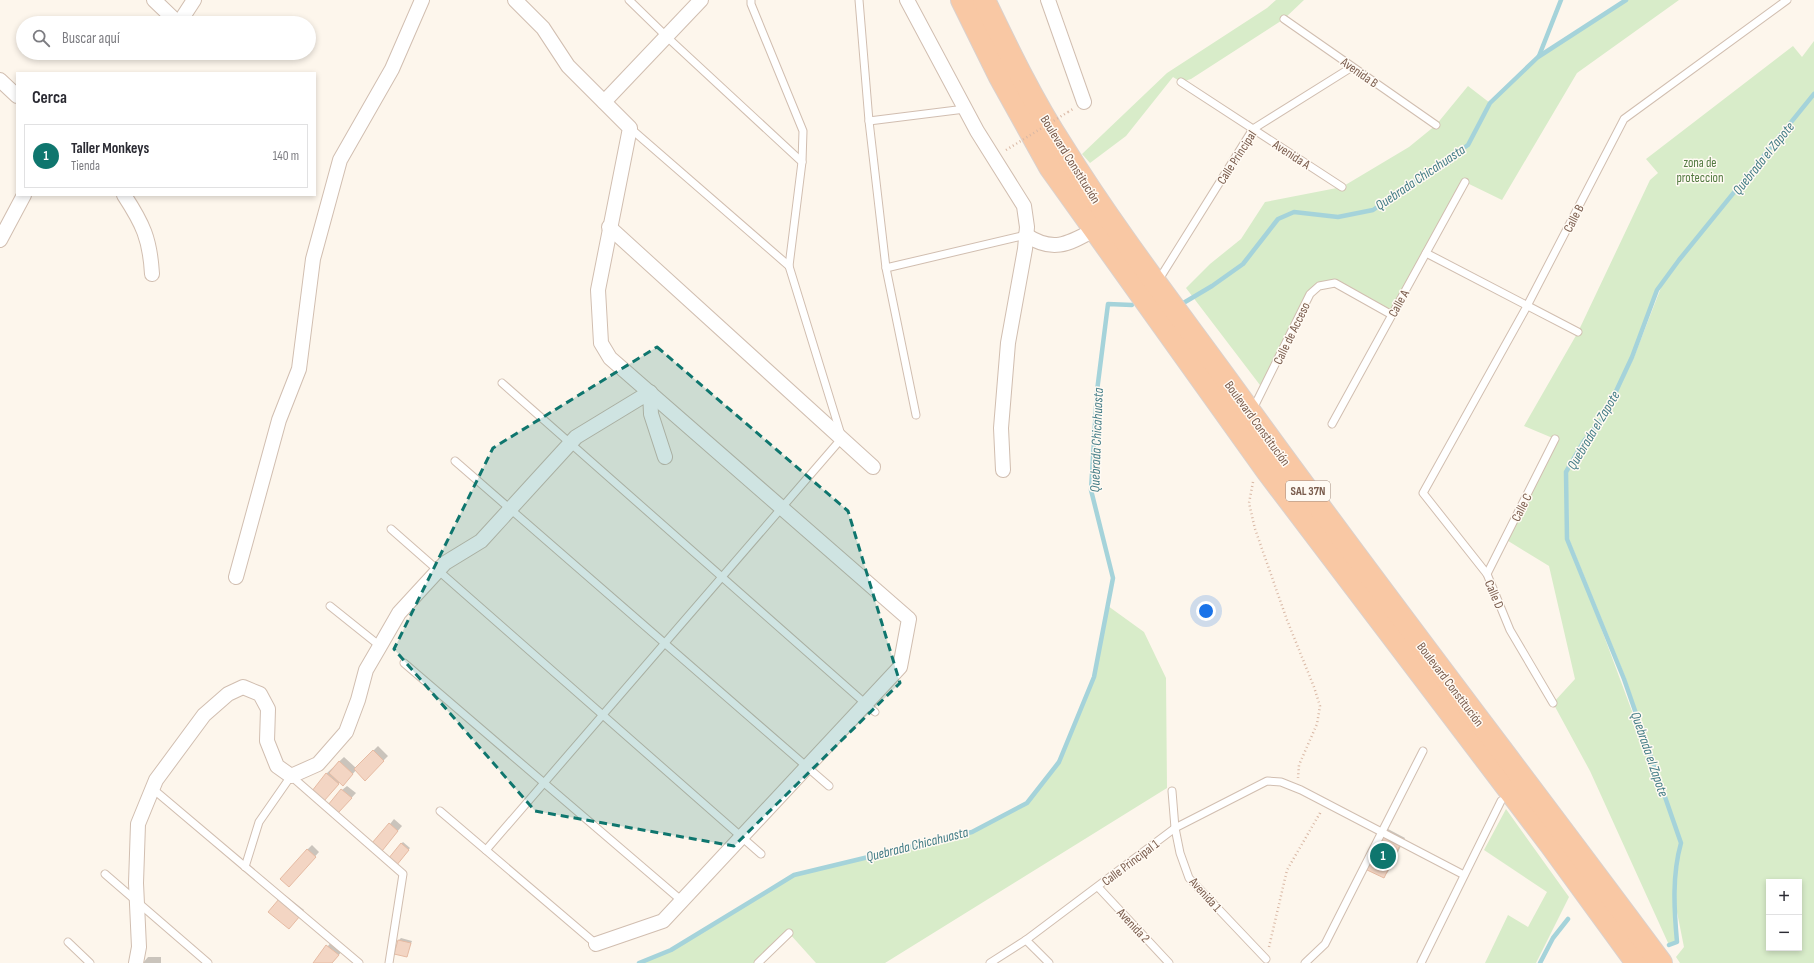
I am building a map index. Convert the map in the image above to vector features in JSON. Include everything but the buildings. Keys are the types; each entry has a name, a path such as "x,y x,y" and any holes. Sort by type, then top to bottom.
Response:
{"highway":[{"name":"Boulevard Constitución","path":"962,0 1000,77 1050,167 1094,230 1258,458 1458,725 1551,845 1637,963"},
{"name":"Boulevard Constitución","path":"984,0 1024,81 1061,146 1116,228 1374,582 1532,789 1661,963"}],"street":[{"path":"154,0 171,16"},
{"path":"184,16 194,0"},
{"path":"236,576 279,420 299,369 313,259 340,160 392,69 422,0"},
{"path":"515,0 543,28 568,66 630,128 609,228 598,290 601,343 610,358 909,619 900,667 870,708 807,766 663,921 596,944"},
{"path":"604,102 667,38 701,0"},
{"path":"907,0 976,131 1024,206 1027,227 1008,343 1001,428 1003,470"},
{"path":"1048,0 1084,102"},
{"path":"0,80 16,95"},
{"path":"0,240 23,196"},
{"path":"125,196 139,218 150,250 152,274"},
{"path":"609,228 873,467"},
{"path":"1026,235 1038,243 1053,246 1070,243 1094,230"},
{"path":"136,963 139,947 136,883 138,824 156,780 204,715 228,694 243,687 260,694 268,709 267,741 277,766 292,776 318,764 346,732 358,700 366,670 399,614 438,570 445,563 481,541 509,508 576,437 650,392"},
{"path":"650,392 651,414 665,457"}],"lane":[{"path":"629,0 667,38 802,162"},
{"path":"486,850 842,438 789,266 802,162 803,131 751,4 751,0"},
{"path":"859,0 869,121 886,268 916,415"},
{"name":"Calle B","path":"1423,493 1527,306 1624,119 1787,0"},
{"name":"Avenida B","path":"1284,19 1436,125"},
{"name":"Calle Principal","path":"1157,283 1253,129 1352,67"},
{"name":"Avenida A","path":"1181,82 1342,187"},
{"path":"869,121 965,110"},
{"path":"630,128 789,266"},
{"name":"Calle A","path":"1332,424 1465,182"},
{"path":"886,268 1026,235"},
{"path":"1426,253 1578,332"},
{"name":"Calle de Acceso","path":"1251,413 1310,294 1319,286 1335,283 1392,315"},
{"path":"502,383 870,708"},
{"name":"Calle C","path":"1487,574 1555,439"},
{"path":"455,461 829,786"},
{"name":"Calle D","path":"1423,493 1487,574 1510,630 1553,703"},
{"path":"391,529 761,854"},
{"path":"330,606 380,646"},
{"path":"404,663 682,901"},
{"path":"1304,963 1325,944 1422,751"},
{"path":"245,867 259,822 292,776 403,874 389,963"},
{"name":"Calle Principal 1","path":"990,963 1026,940 1175,828 1267,781 1280,782 1301,790"},
{"path":"153,789 359,963"},
{"path":"1301,790 1464,875"},
{"name":"Avenida 1","path":"1172,791 1175,828 1180,853 1189,878 1266,959"},
{"path":"1421,963 1501,801"},
{"path":"440,811 596,944"},
{"path":"105,874 208,963"},
{"name":"Avenida 2","path":"1098,887 1170,963"},
{"path":"758,963 789,933"},
{"path":"1026,940 1049,963"},
{"path":"68,942 90,963"}],"path":[{"path":"1006,150 1068,112"},
{"path":"1258,458 1250,503 1255,529 1287,620 1320,706 1317,724 1299,765 1298,780 1301,790 1316,803 1320,813 1287,870 1266,959"}],"highlighted area":[{"path":"657,347 848,511 900,683 734,846 535,811 394,649 493,448"}],"green space":[{"path":"1276,0 1304,0 1284,19 1191,79 1181,82 1173,77 1126,136 1090,163 1082,154 1167,73 1267,8"},
{"path":"1626,0 1679,0 1577,73 1502,200 1465,182 1392,315 1335,283 1319,286 1310,294 1263,389 1186,288 1210,264 1241,239 1265,202 1342,187 1409,147 1436,125 1468,86 1490,103 1538,57"},
{"name":"zona de proteccion","path":"1814,41 1814,963 1680,963 1676,957 1684,947 1676,907 1677,942 1669,945 1590,771 1553,703 1575,679 1549,566 1505,539 1555,439 1524,426 1578,332 1650,180 1658,173 1646,159 1793,46 1802,57","holes":["1662,285 1634,357 1615,397 1632,357 1657,290","1568,496 1569,539 1626,679 1675,827 1568,539"]},
{"path":"1108,606 1144,632 1166,678 1167,788 885,963 816,963 789,933 758,963 639,963 671,949 794,875 972,832 1026,803 1059,762 1094,677"},
{"path":"1506,809 1569,897 1536,963 1485,963 1508,915 1528,927 1547,892 1484,850"}],"waterway":[{"path":"1539,56 1561,0"},
{"name":"Quebrada Chicahuasta","path":"1180,305 1212,286 1243,264 1278,219 1294,212 1338,217 1373,210 1468,145 1490,103 1538,57 1626,0"},
{"name":"Quebrada el Zapote","path":"1669,945 1677,942 1675,880 1681,843 1624,679 1567,539 1566,472 1584,441 1604,417 1632,357 1657,290 1679,260 1814,94"},
{"name":"Quebrada Chicahuasta","path":"639,963 671,950 794,875 972,832 1027,803 1059,762 1094,677 1113,578 1091,490 1097,391 1108,304 1132,305"},
{"name":"Quebrada el Zapote","path":"1540,963 1553,938 1568,919"}],"place":[{"name":"Taller Monkeys","path":"1383,856"}]}
